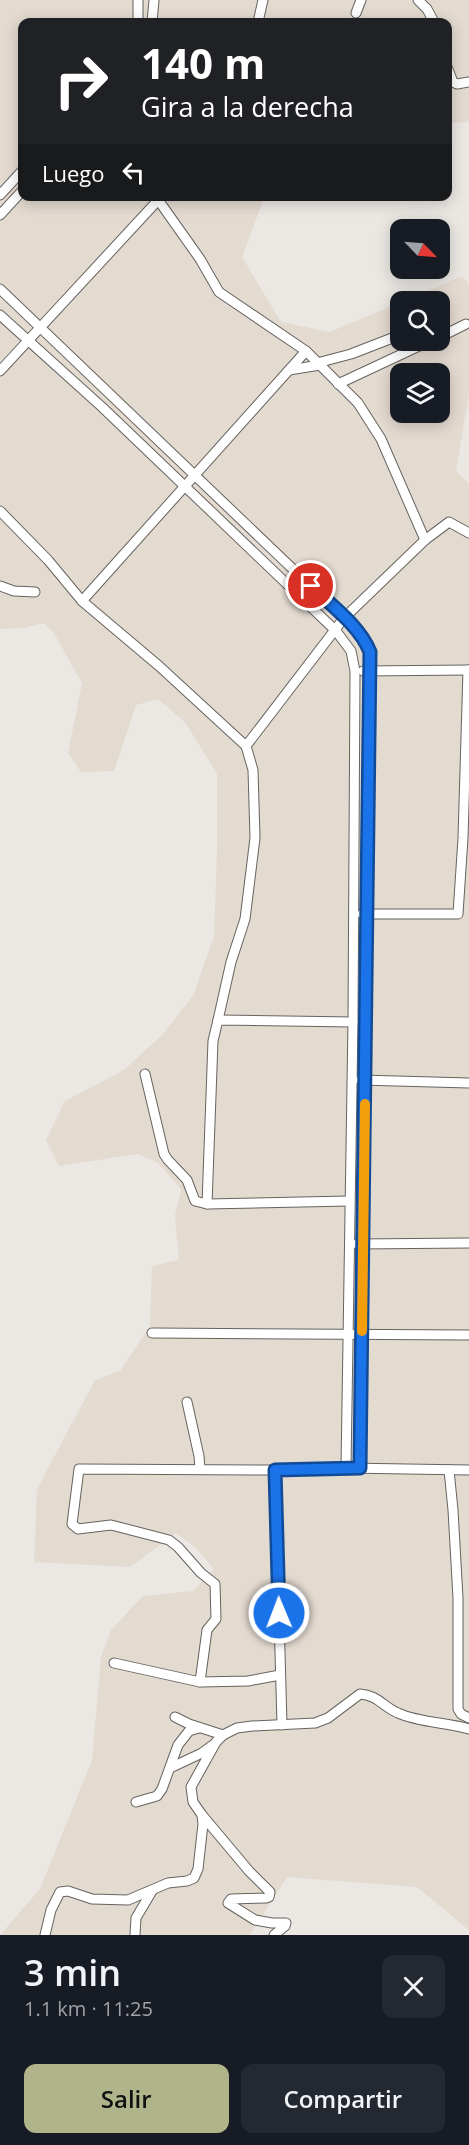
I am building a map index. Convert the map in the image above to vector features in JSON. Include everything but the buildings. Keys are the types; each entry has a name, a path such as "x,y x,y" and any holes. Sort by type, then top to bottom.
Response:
{"street":[{"path":"138,0 138,18"},
{"path":"152,18 154,0"},
{"path":"259,18 263,0"},
{"path":"356,13 361,0"},
{"path":"418,0 432,18"},
{"path":"452,80 457,84 469,82"},
{"path":"0,195 18,175"},
{"path":"11,183 18,188"},
{"path":"0,215 18,195"},
{"path":"0,371 158,201"},
{"path":"161,201 219,292 306,351 358,403 381,439 425,540"},
{"path":"0,289 344,618 367,643 370,652 360,1468"},
{"path":"0,315 185,485 336,631 351,651 355,671 353,1022 346,1468"},
{"path":"450,332 466,324"},
{"path":"289,370 319,364 390,339"},
{"path":"82,601 306,351"},
{"path":"338,384 408,351"},
{"path":"0,511 48,560 82,601 159,666 246,746 253,770 255,838 244,919 231,962 213,1041 207,1204"},
{"path":"246,746 344,618 425,540 449,522 469,533"},
{"path":"0,586 14,591 35,592"},
{"path":"352,914 458,914 469,670 355,671"},
{"path":"218,1020 353,1022"},
{"path":"145,1074 164,1154 187,1180 195,1201 207,1204 349,1201"},
{"path":"351,1080 469,1083"},
{"path":"349,1244 469,1243"},
{"path":"152,1333 469,1335"},
{"path":"187,1402 200,1469"},
{"path":"200,1682 207,1630 216,1619 215,1584 169,1540 111,1525 78,1529 72,1524 77,1472 81,1467 145,1470 346,1468 469,1470"},
{"path":"275,1470 282,1725"},
{"path":"449,1470 459,1598 459,1709 461,1714 469,1718"},
{"path":"459,1598 469,1598"},
{"path":"114,1663 200,1682 248,1682 280,1675"},
{"path":"171,1768 202,1753 237,1728 315,1724 328,1718 360,1694 370,1695 396,1712 411,1718 454,1724 469,1729"},
{"path":"175,1717 220,1739"},
{"path":"136,1802 157,1796 171,1768 172,1758 184,1737 189,1731 199,1728"},
{"path":"220,1739 191,1787 193,1802 249,1871 270,1892 269,1897 265,1899 231,1899 228,1903 255,1920 286,1923 274,1935"},
{"path":"48,1933 51,1910 60,1892 68,1890 92,1899 114,1901 135,1898 168,1883 187,1881 196,1875 203,1837 202,1815"},
{"path":"135,1935 136,1918 152,1891"}],"shaded area":[{"path":"0,0 469,0 469,122 452,123 452,18 18,18 18,201 263,201 242,257 281,322 330,332 390,306 390,351 450,351 450,291 427,291 462,276 469,285 469,394 456,471 469,484 469,1930 417,1887 287,1877 250,1935 0,1935 40,1889 92,1760 101,1657 111,1630 143,1596 193,1591 214,1569 195,1547 176,1533 130,1567 34,1562 37,1489 95,1380 120,1371 150,1326 152,1266 179,1260 175,1216 181,1189 157,1162 137,1154 59,1166 46,1140 65,1101 124,1070 163,1034 193,996 214,936 217,854 217,774 185,722 158,699 136,705 114,771 81,772 68,753 82,683 55,635 44,623 24,628 0,629"}],"slow traffic":[{"path":"362,1331 365,1104"}],"route":[{"path":"279,1613 275,1470 360,1468 370,652 367,643 311,586"}]}
